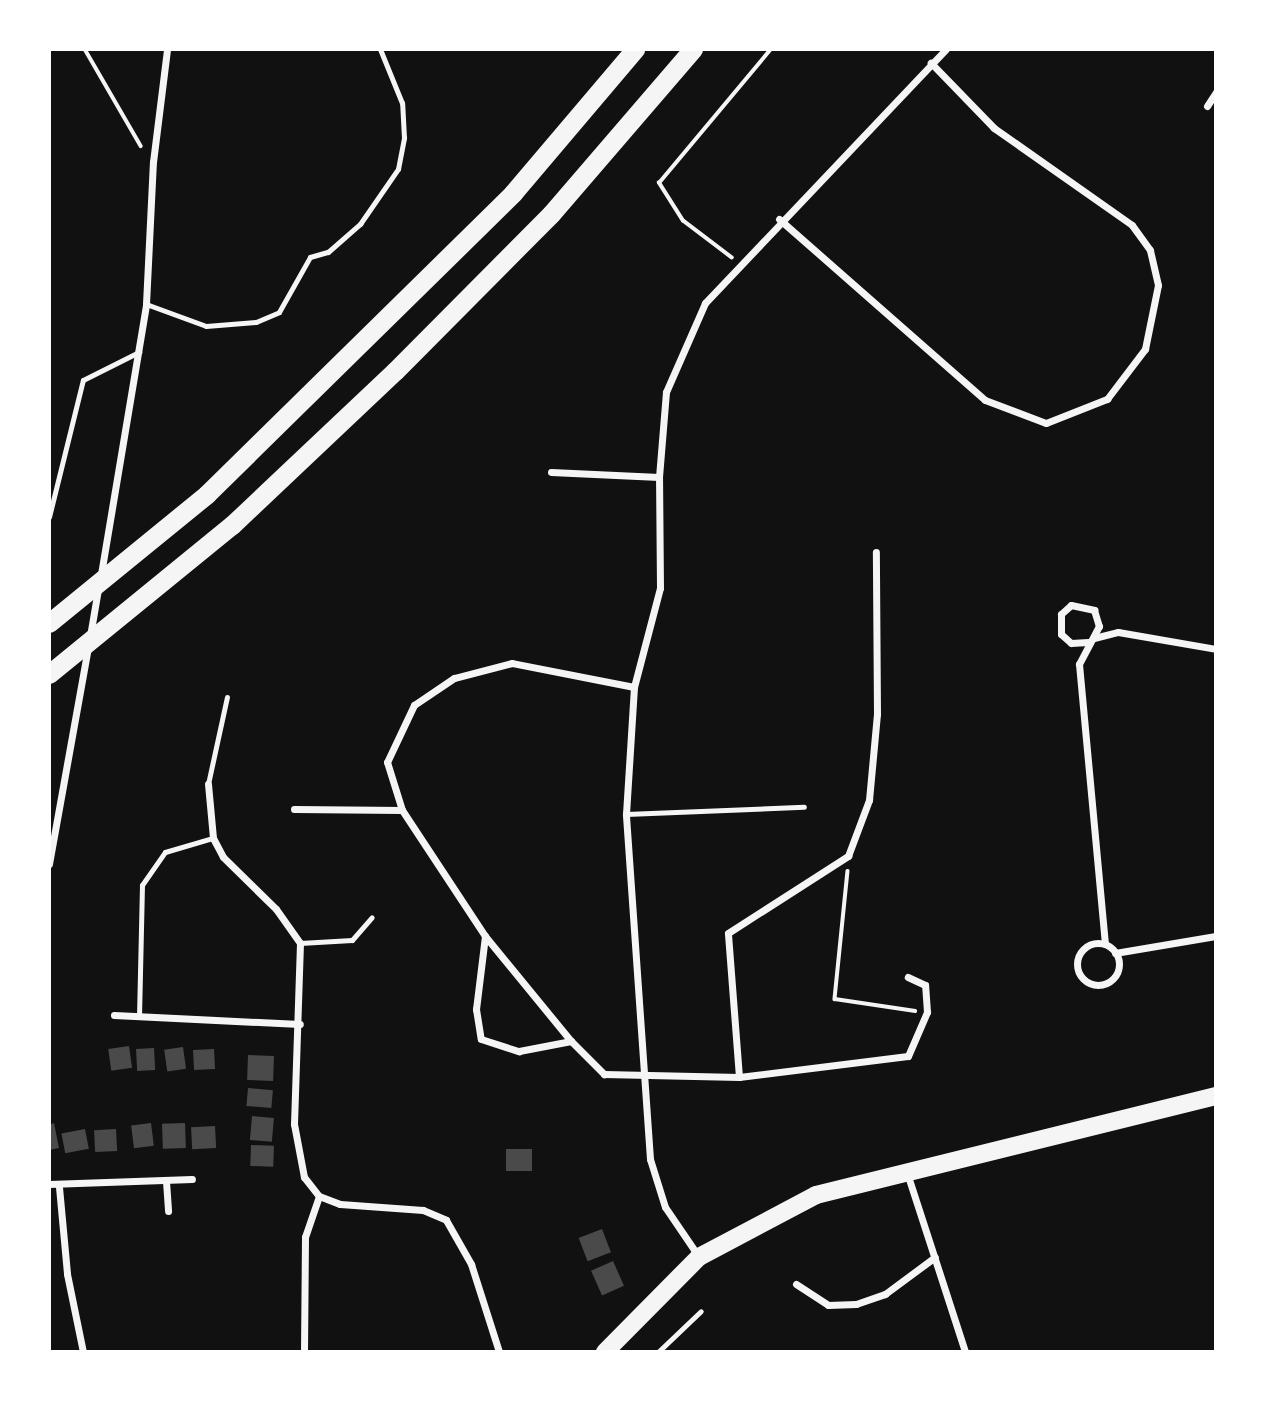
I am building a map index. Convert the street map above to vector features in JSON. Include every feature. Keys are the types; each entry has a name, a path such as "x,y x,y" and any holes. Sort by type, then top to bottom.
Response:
{"highway":[{"path":"49,622 207,494 513,192 635,49"},
{"path":"49,674 232,525 395,370 551,214 693,49"},
{"path":"605,1352 699,1257 757,1221 816,1195 906,1168 1216,1096"}],"street":[{"path":"49,864 146,304 153,162 167,49"},
{"path":"699,1257 656,1183 626,814 634,687 660,588 659,477 666,392 705,303 779,219 946,49"},
{"path":"779,219 985,400 1046,423 1107,400 1145,349 1157,285 1150,250 1132,225 994,128 931,63"},
{"path":"1207,106 1216,92"},
{"path":"551,472 659,477"},
{"path":"738,1077 727,933 848,856 869,800 876,726 876,552"},
{"path":"1115,953 1105,944 1079,664 1091,640 1099,626 1094,610 1080,603 1065,608 1061,634 1071,643 1091,640 1118,632 1216,649"},
{"path":"634,687 512,663 454,678 414,705 387,762 401,810 485,936 571,1041 604,1074 647,1076 738,1077 908,1056 927,1012 925,985 908,977"},
{"path":"208,784 213,838 237,875 276,909 300,943 297,1157 319,1196 366,1208 422,1210 446,1220 471,1264 499,1352"},
{"path":"294,809 401,810"},
{"path":"485,936 477,1009 481,1039 519,1051 571,1041"},
{"path":"1115,953 1216,936"},
{"path":"1105,944 1080,953 1077,966 1087,983 1103,985 1114,978 1115,953"},
{"path":"114,1015 300,1024"},
{"path":"906,1168 965,1352"},
{"path":"49,1184 60,1187 192,1180"},
{"path":"166,1181 168,1211"},
{"path":"60,1187 67,1275 83,1352"},
{"path":"304,1352 305,1237 319,1196"},
{"path":"796,1284 828,1305 856,1304 885,1294 935,1257"}],"lane":[{"path":"146,304 206,326 256,322 279,312 310,257 328,252 360,224 398,169 404,138 402,103 380,49"},
{"path":"49,517 83,380 139,352"},
{"path":"208,784 227,697"},
{"path":"626,814 804,807"},
{"path":"139,1017 142,886 166,852 213,838"},
{"path":"300,943 352,940 372,917"},
{"path":"658,1352 701,1311"}],"path":[{"path":"85,49 153,162"},
{"path":"740,264 683,222 659,183 772,49"},
{"path":"848,856 835,999 927,1012"}],"building":[{"path":"129,1046 132,1068 111,1071 108,1049"},
{"path":"183,1047 186,1069 167,1071 164,1050"},
{"path":"154,1048 155,1070 137,1071 136,1049"},
{"path":"214,1049 215,1069 194,1070 193,1050"},
{"path":"248,1055 274,1056 273,1081 247,1080"},
{"path":"248,1088 273,1090 271,1108 246,1106"},
{"path":"252,1116 274,1118 272,1142 250,1140"},
{"path":"54,1123 59,1148 49,1150 49,1125"},
{"path":"151,1123 154,1146 134,1148 131,1125"},
{"path":"185,1123 186,1148 163,1149 162,1124"},
{"path":"215,1126 216,1148 192,1149 191,1127"},
{"path":"85,1129 89,1149 65,1153 61,1134"},
{"path":"116,1129 117,1151 95,1152 94,1130"},
{"path":"251,1145 274,1146 273,1167 250,1166"},
{"path":"506,1149 532,1149 532,1171 506,1171"},
{"path":"602,1229 611,1252 588,1261 579,1238"},
{"path":"613,1261 624,1286 602,1295 591,1271"}]}
